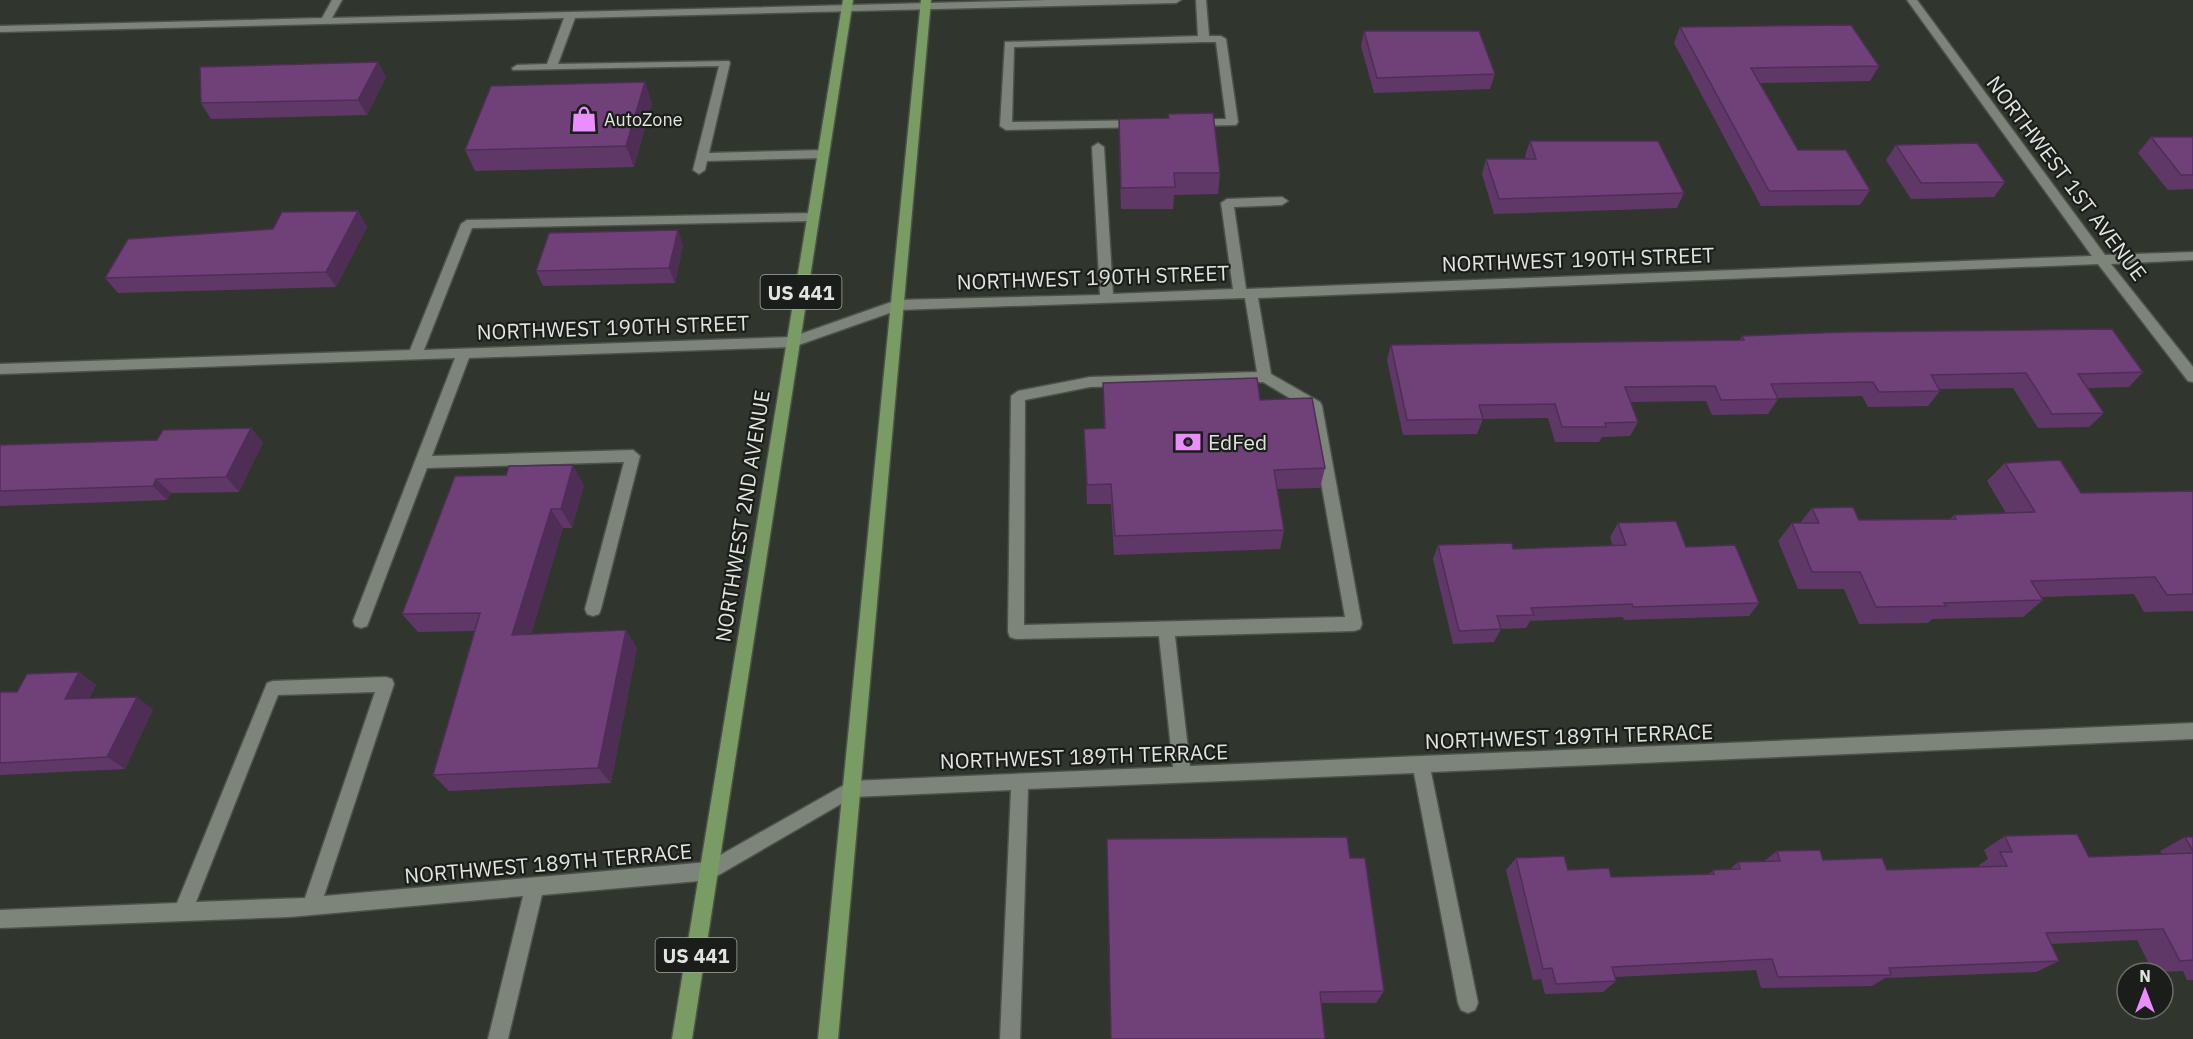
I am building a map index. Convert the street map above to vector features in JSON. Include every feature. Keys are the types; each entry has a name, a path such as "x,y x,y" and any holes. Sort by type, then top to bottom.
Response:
{"main road":[{"path":"828,1039 925,3"},
{"name":"NORTHWEST 2ND AVENUE","path":"682,1039 848,4"}],"street":[{"path":"325,21 337,0"},
{"path":"603,14 608,0"},
{"path":"0,29 571,15 848,4 1176,0"},
{"path":"1201,0 1204,39"},
{"name":"NORTHWEST 1ST AVENUE","path":"1912,0 2101,259 2193,377"},
{"path":"551,67 571,15"},
{"path":"1204,39 1221,39 1232,122 1006,126 1009,45 1204,39"},
{"path":"517,68 725,63 699,170"},
{"path":"1098,147 1107,299"},
{"path":"702,157 823,154"},
{"path":"1265,377 1227,203 1282,201"},
{"path":"415,355 467,224 813,217"},
{"name":"NORTHWEST 190TH STREET","path":"0,369 793,342 897,304 1107,299 2193,256"},
{"path":"361,621 464,353"},
{"path":"1265,377 1315,406 1354,624 1166,629 1016,632 1018,396 1090,382 1265,377"},
{"path":"422,462 633,456 594,609"},
{"path":"1166,629 1182,775"},
{"path":"183,912 273,688 386,684 311,906"},
{"name":"NORTHWEST 189TH TERRACE","path":"0,920 311,906 710,871 851,789 2193,731"},
{"path":"1421,764 1468,1003"},
{"path":"1010,1039 1020,782"},
{"path":"498,1039 535,885"}],"building":[{"path":"1851,25 1879,66 1751,68 1798,150 1846,150 1870,190 1769,191 1680,27"},
{"path":"1364,31 1479,31 1495,74 1377,78"},
{"path":"378,62 358,100 201,103 200,67"},
{"path":"645,82 626,146 465,150 491,86"},
{"path":"1213,113 1220,173 1174,173 1175,187 1121,188 1119,119 1169,118 1168,114"},
{"path":"2151,137 2193,137 2193,175 2181,175"},
{"path":"1530,141 1658,141 1684,193 1499,199 1486,159 1536,159"},
{"path":"1977,143 2005,182 1921,183 1896,145"},
{"path":"358,211 326,272 105,278 128,239 273,229 282,212"},
{"path":"678,230 669,268 536,271 549,233"},
{"path":"2112,329 2143,372 2078,374 2104,413 2052,414 2026,373 1931,375 1940,391 1879,392 1873,382 1771,384 1778,399 1721,400 1715,386 1625,387 1638,422 1605,423 1606,427 1562,427 1555,404 1479,405 1483,419 1407,420 1391,345 1744,340 1742,336 1846,332"},
{"path":"1257,378 1260,400 1312,398 1325,468 1274,470 1284,530 1115,536 1111,484 1087,485 1084,429 1105,428 1103,383"},
{"path":"251,428 226,477 156,479 153,486 0,491 0,445 157,440 163,430"},
{"path":"2060,460 2081,493 2193,491 2193,594 2167,595 2155,577 2031,581 2043,600 1944,603 1946,606 1876,607 1860,572 1812,572 1792,523 1819,523 1812,508 1853,507 1859,520 1956,519 1954,515 2035,512 2005,463"},
{"path":"573,465 561,509 551,509 512,635 626,630 598,768 433,775 480,613 402,614 455,476 506,475 509,466"},
{"path":"1676,521 1686,547 1735,545 1759,603 1531,608 1534,615 1497,616 1501,629 1459,631 1438,545 1512,543 1513,549 1626,545 1618,523"},
{"path":"79,672 65,699 137,697 107,757 0,763 0,692 17,692 27,674"},
{"path":"2077,834 2089,857 2193,853 2193,960 2180,961 2163,929 2046,933 2059,961 1889,968 1891,975 1778,977 1772,959 1612,967 1616,981 1556,984 1552,968 1543,969 1516,858 1564,856 1568,870 1609,868 1611,877 1714,874 1713,870 1740,869 1738,862 1780,861 1777,851 1820,850 1823,860 1882,858 1887,870 2007,866 2000,852 2012,852 2005,836"},
{"path":"1347,837 1350,858 1365,858 1384,991 1320,992 1325,1039 1111,1039 1107,839"},
{"path":"2185,837 2193,837 2193,851"}],"place":[{"name":"AutoZone","path":"584,119"},
{"name":"EdFed","path":"1188,442"}]}
